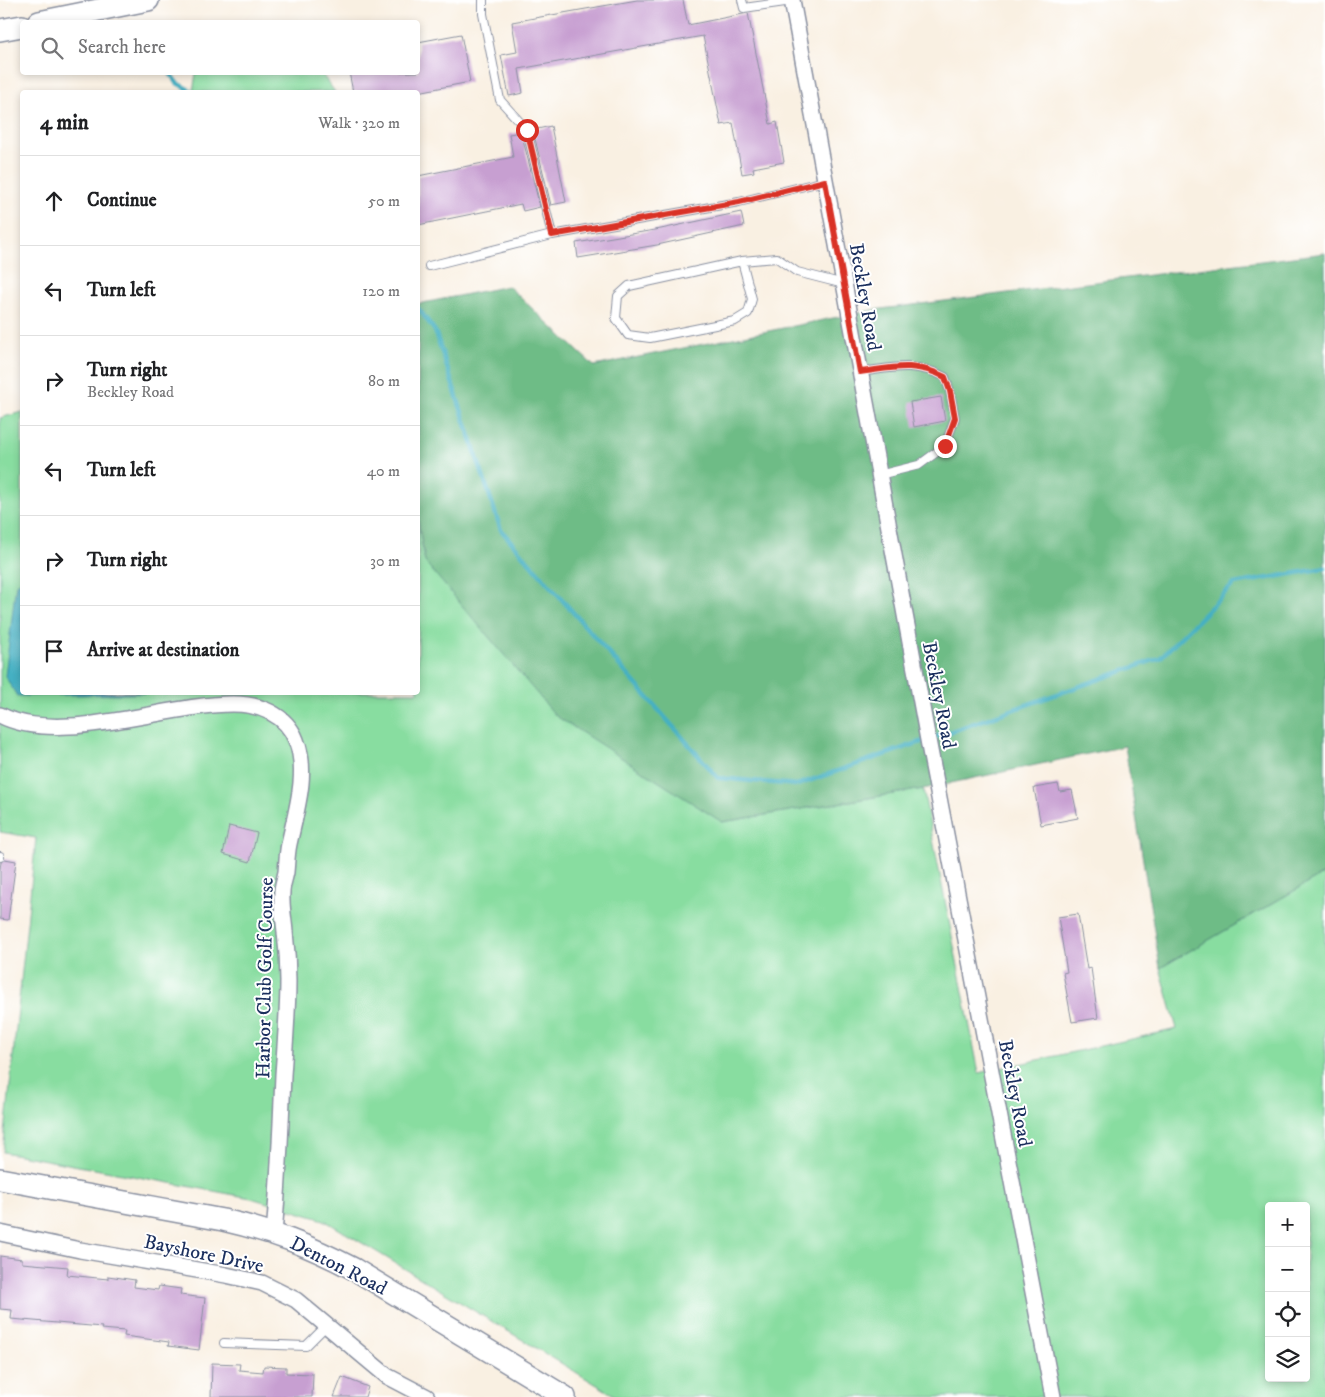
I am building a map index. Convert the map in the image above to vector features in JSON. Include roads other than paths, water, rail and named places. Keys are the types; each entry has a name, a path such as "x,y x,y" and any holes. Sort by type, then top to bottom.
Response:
{"street":[{"path":"49,20 148,0"},
{"name":"Beckley Road","path":"792,0 879,475 1053,1397"},
{"path":"0,30 20,26"},
{"name":"Harbor Club Golf Course","path":"0,715 20,723 56,726 206,706 250,704 275,714 287,724 296,739 301,756 301,777 282,890 288,983 274,1233"},
{"name":"Denton Road","path":"0,1179 223,1220 274,1233 322,1252 354,1269 565,1397"},
{"name":"Bayshore Drive","path":"0,1233 80,1250 262,1283 296,1300 387,1376 427,1397"}],"lane":[{"path":"483,0 483,14 500,100 527,130 552,235"},
{"path":"742,0 744,8 792,0"},
{"path":"429,266 552,235 739,202 825,181"},
{"path":"742,261 752,299 748,313 735,321 650,338 628,335 616,318 618,296 629,286 742,261 777,258 797,272 844,284"},
{"path":"860,372 910,366 930,369 945,377 950,391 955,418 945,446 919,465 879,475"},
{"path":"224,1343 306,1346 327,1325"}],"water":[{"path":"20,582 20,695 68,695 17,696 5,676 16,584"}],"waterway":[{"path":"171,75 177,83 189,90"},
{"path":"420,311 435,331 501,530 718,778 797,785 1160,658 1234,584 1325,568"}]}
